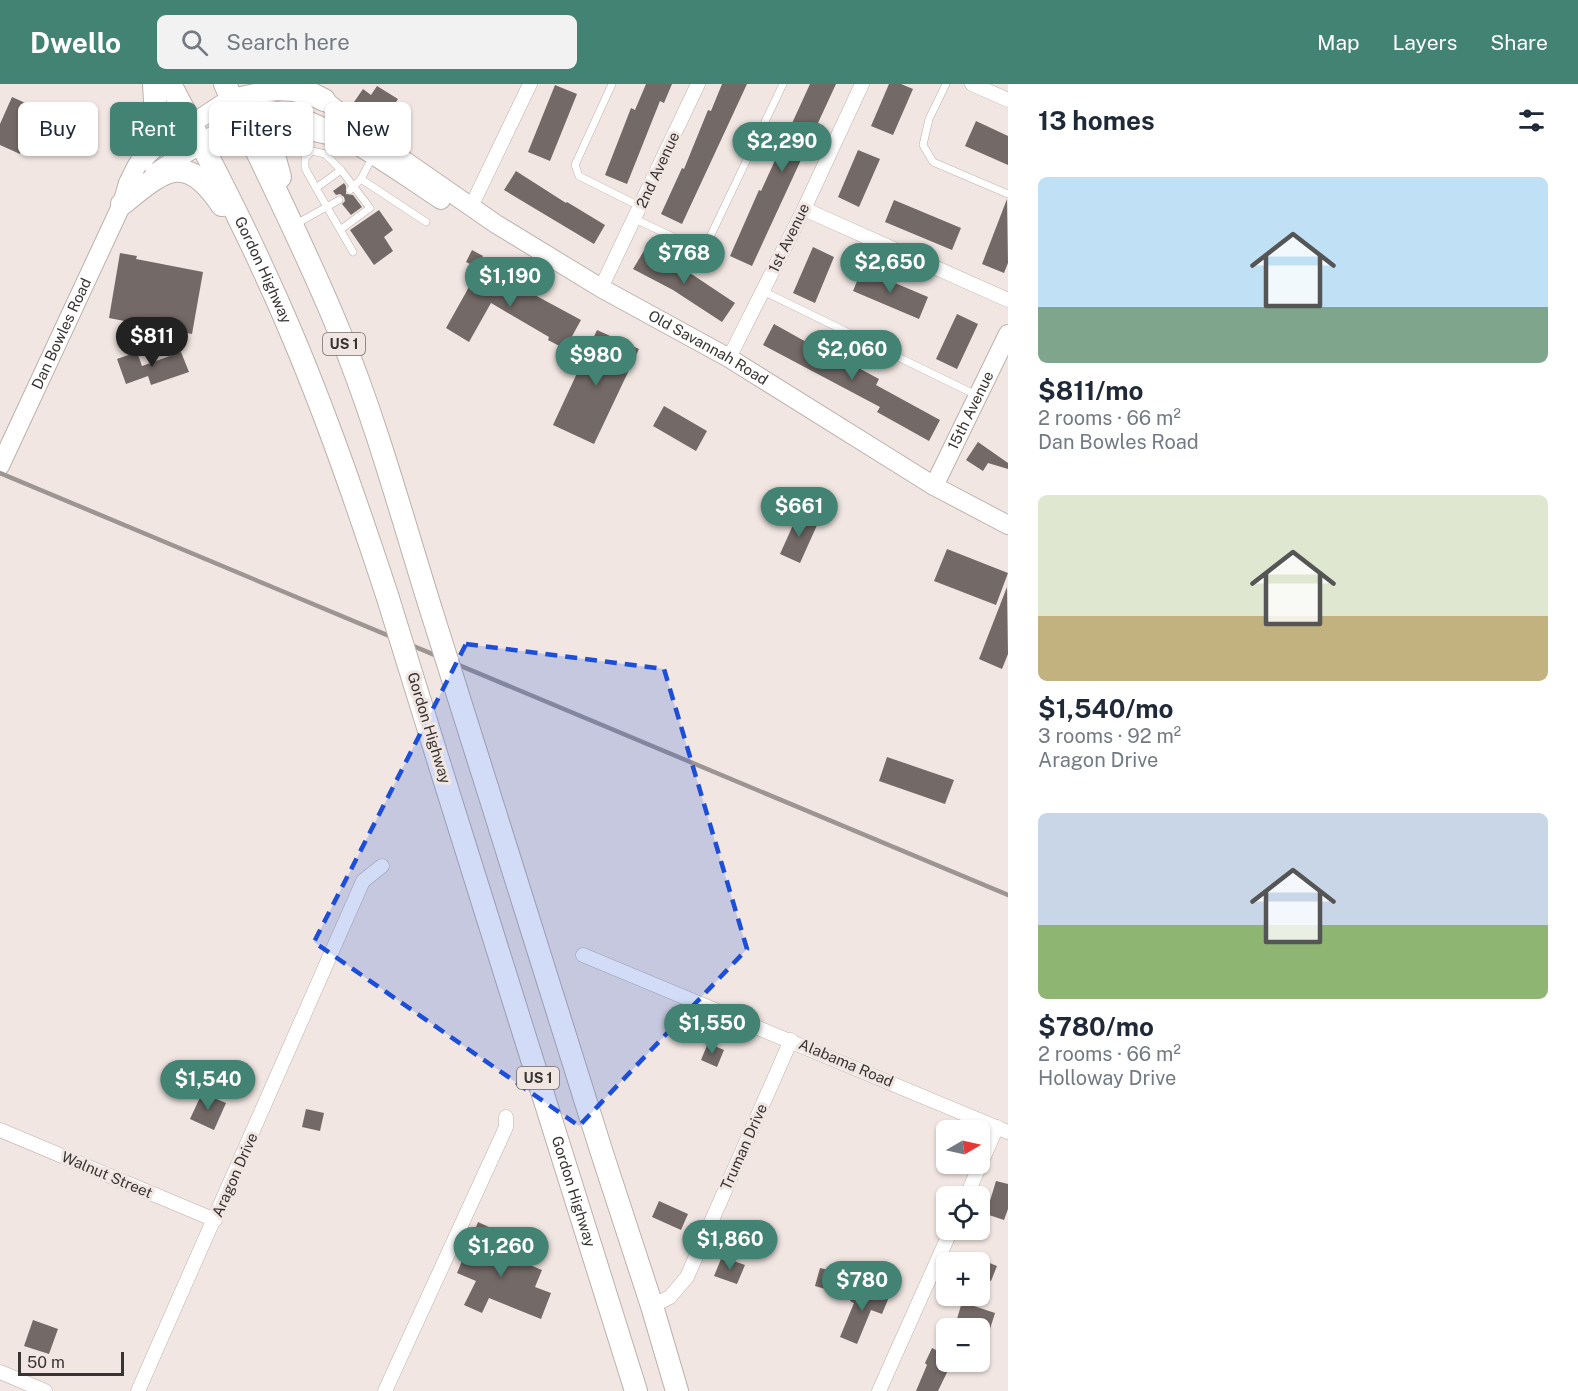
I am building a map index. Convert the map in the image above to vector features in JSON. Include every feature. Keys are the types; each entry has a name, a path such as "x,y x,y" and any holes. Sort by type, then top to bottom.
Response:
{"highway":[{"path":"142,160 156,119 154,84"},
{"name":"Gordon Highway","path":"170,84 179,102"},
{"path":"292,84 324,100"},
{"name":"US 1","path":"232,100 315,273 348,354 652,1305 677,1391"},
{"path":"293,225 273,152 276,138 291,129 308,129 325,133"},
{"name":"Gordon Highway","path":"197,135 258,259 327,423 387,595 636,1391"},
{"path":"122,204 149,182 162,175 182,171 193,173 211,189 258,259"},
{"path":"623,1391 625,1357"}],"street":[{"path":"471,207 530,84"},
{"name":"2nd Avenue","path":"601,288 698,84"},
{"name":"1st Avenue","path":"729,358 804,209 862,84"},
{"path":"972,84 1008,100"},
{"name":"Old Savannah Road","path":"197,120 232,100 255,93 294,92 324,100 471,207 601,288 729,358 934,486 1008,525"},
{"name":"Old Savannah Road","path":"232,100 254,111 278,110 294,114 325,130"},
{"name":"Old Savannah Road","path":"202,144 232,100"},
{"name":"Dan Bowles Road","path":"122,204 145,181 185,152 202,144"},
{"name":"Dan Bowles Road","path":"0,466 122,204 128,183 137,165 146,156"},
{"name":"Old Savannah Road","path":"374,156 442,200 471,207"},
{"path":"804,209 1008,300"},
{"name":"15th Avenue","path":"934,486 1008,334"},
{"name":"Aragon Drive","path":"138,1391 363,881 382,866"},
{"name":"Alabama Road","path":"583,955 1003,1130"},
{"name":"Truman Drive","path":"652,1305 670,1297 687,1277 791,1040"},
{"path":"385,1391 506,1127 506,1117"},
{"name":"Walnut Street","path":"0,1130 215,1220"},
{"path":"972,1186 1003,1130"},
{"path":"879,1391 947,1240"},
{"path":"0,1372 45,1391"}],"lane":[{"path":"612,84 575,165 579,176 688,244 709,239 783,84"},
{"path":"945,84 929,120 923,145 933,162 1008,194"},
{"path":"340,230 370,208 341,170 325,154 312,151 305,158 305,168 316,188 340,230 353,252"},
{"path":"353,188 374,156"},
{"path":"316,188 341,170"},
{"path":"361,179 426,222"},
{"path":"293,225 339,200"},
{"path":"763,291 978,396"}],"highlighted area":[{"path":"466,644 664,669 747,949 579,1126 314,942"}],"building":[{"path":"646,84 672,84 664,103 660,101 627,184 605,175 631,108 635,110"},
{"path":"722,84 747,84 682,224 661,214"},
{"path":"810,84 836,84 752,266 730,256"},
{"path":"889,84 901,84 913,89 893,135 871,126"},
{"path":"555,85 577,94 550,161 528,152"},
{"path":"377,86 398,99 396,102 354,102 363,89 371,95"},
{"path":"12,97 23,102 18,102 18,153 0,145 0,124"},
{"path":"976,121 1008,136 1008,165 965,146"},
{"path":"858,150 880,159 859,207 838,197"},
{"path":"516,171 605,225 594,244 504,190"},
{"path":"344,183 346,194 353,195 362,207 351,215 342,204 345,201 344,197 340,194 336,195 333,191"},
{"path":"1007,199 1008,263 1004,273 982,264"},
{"path":"894,200 961,228 952,250 885,222"},
{"path":"379,210 393,230 384,237 393,251 374,265 350,230"},
{"path":"813,247 834,257 815,303 793,293"},
{"path":"645,249 693,275 735,303 722,322 673,290 633,269"},
{"path":"472,250 483,256 476,267 466,262"},
{"path":"120,253 137,256 136,259 203,272 192,334 109,318"},
{"path":"483,262 522,285 520,287 581,320 565,349 491,303 469,342 446,328"},
{"path":"862,269 928,297 919,319 853,291"},
{"path":"957,314 978,324 957,369 936,359"},
{"path":"774,324 879,379 876,385 940,420 929,441 877,412 880,407 763,345"},
{"path":"597,330 639,349 594,444 553,425"},
{"path":"137,352 142,366 181,352 189,372 151,385 148,376 126,384 117,359"},
{"path":"664,406 707,431 696,451 653,426"},
{"path":"978,442 1008,463 1008,469 988,463 983,471 966,460"},
{"path":"798,514 818,523 800,563 780,554"},
{"path":"947,549 1008,573 996,605 934,581"},
{"path":"1007,587 1008,654 1002,669 979,659"},
{"path":"887,757 954,780 945,804 879,781"},
{"path":"708,1043 724,1050 717,1067 701,1060"},
{"path":"202,1093 226,1103 214,1130 190,1119"},
{"path":"306,1109 324,1113 320,1131 302,1127"},
{"path":"996,1181 1008,1184 1008,1209 1004,1220 990,1215 990,1201"},
{"path":"659,1201 688,1214 681,1230 652,1217"},
{"path":"478,1222 491,1228 484,1246 542,1270 535,1287 551,1293 541,1319 489,1298 482,1313 464,1305 476,1281 457,1273"},
{"path":"721,1259 745,1265 737,1284 714,1276"},
{"path":"990,1263 997,1266 990,1281"},
{"path":"820,1268 837,1272 832,1291 815,1286"},
{"path":"857,1284 889,1297 882,1314 871,1310 857,1344 840,1337 854,1303 850,1301"},
{"path":"961,1306 974,1306 995,1313 990,1329 990,1318 957,1318"},
{"path":"33,1320 58,1329 49,1354 24,1346"},
{"path":"932,1348 936,1350 936,1372 947,1372 938,1391 916,1391 927,1365 925,1363"}],"railway":[{"path":"0,473 1008,895"}]}
